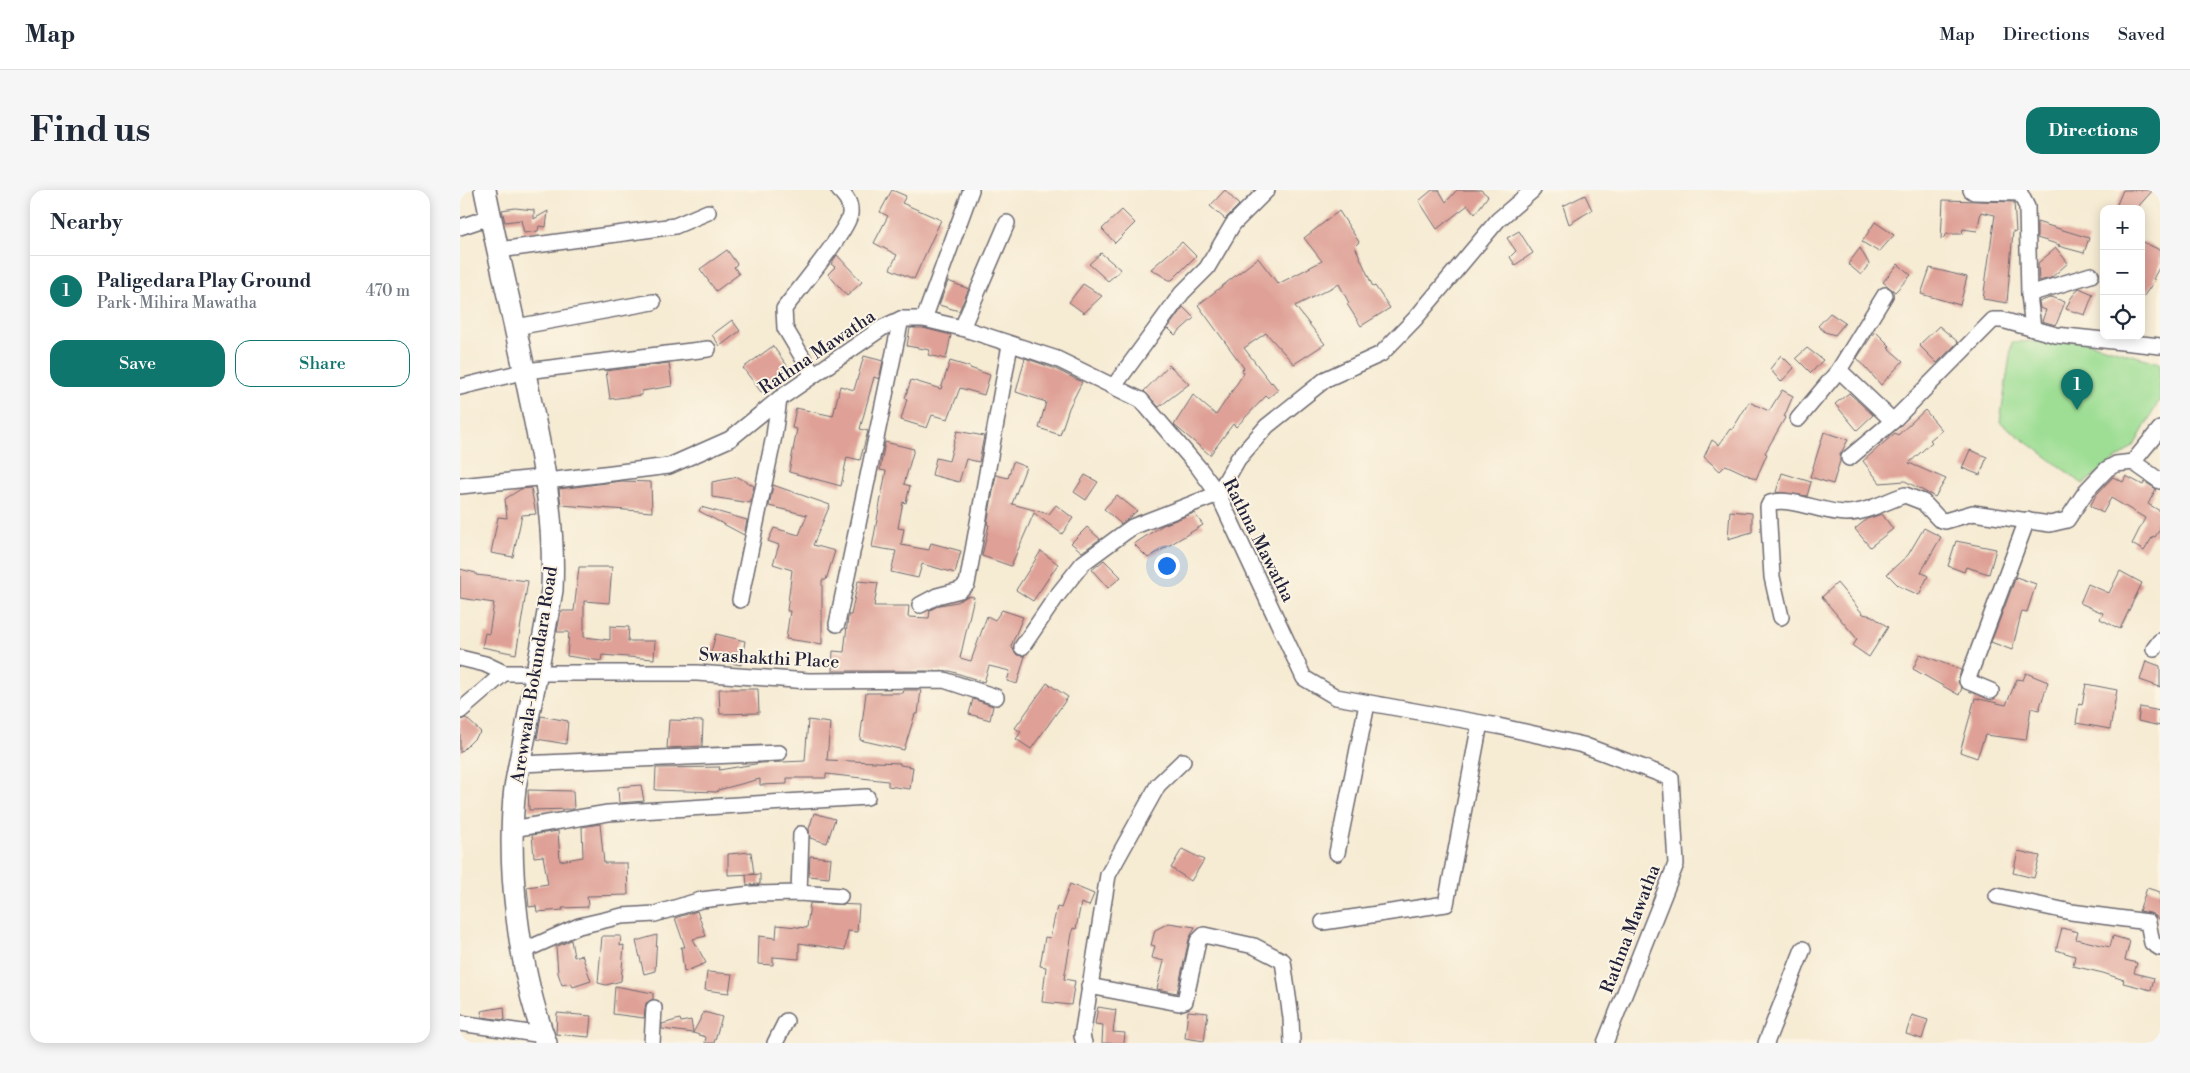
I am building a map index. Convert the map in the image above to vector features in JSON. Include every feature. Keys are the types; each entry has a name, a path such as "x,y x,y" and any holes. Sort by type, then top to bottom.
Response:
{"street":[{"name":"Arewwala-Bokundara Road","path":"485,190 526,371 547,479 553,557 552,590 515,788 512,829 514,888 523,951 530,995 545,1039"},
{"path":"813,375 786,328 784,309 826,256 850,216 848,201 839,190"},
{"path":"924,319 971,190"},
{"path":"1114,386 1182,293 1207,268 1233,224 1267,190"},
{"path":"1022,647 1056,597 1083,562 1132,527 1218,494 1238,459 1267,426 1326,378 1380,354 1415,319 1498,220 1533,190"},
{"path":"1971,190 1974,192 2020,193 2027,207 2029,294 2033,329"},
{"path":"499,250 676,226 708,212"},
{"path":"460,227 490,217"},
{"path":"962,328 1007,223"},
{"path":"2029,294 2091,275"},
{"path":"1798,419 1840,370 1885,295"},
{"path":"516,327 653,302"},
{"path":"836,624 901,319"},
{"name":"Rathna Mawatha","path":"460,486 669,466 730,439 779,399 813,375 882,328 901,319 924,319 962,328 1057,359 1114,386 1141,400 1199,468 1218,494 1304,678 1336,696 1367,704 1480,723 1583,745 1671,778 1676,864 1605,1043"},
{"path":"1849,458 1893,421 1993,320 2002,320 2056,335 2160,346"},
{"path":"920,605 937,596 960,590 967,584 1010,345"},
{"path":"460,387 526,371 708,349"},
{"path":"1840,370 1893,421"},
{"path":"740,600 774,436 779,399"},
{"path":"2133,462 2160,429"},
{"path":"1781,617 1772,577 1768,507 1770,503 1778,500 1828,512 1847,513 1867,509 1905,495 1923,502 1939,519 1945,521 1973,513 2050,524 2067,520 2087,490 2102,474 2116,464 2133,462 2160,481"},
{"path":"1990,691 1967,681 2027,520"},
{"path":"460,658 485,664 504,673 460,711"},
{"name":"Swashakthi Place","path":"504,673 697,673 809,681 944,680 996,697"},
{"path":"1337,853 1367,704"},
{"path":"1323,922 1446,904 1480,723"},
{"path":"520,764 780,753"},
{"path":"1084,1043 1082,1036 1089,986 1108,874 1158,785 1184,761"},
{"path":"512,829 608,813 868,796"},
{"path":"799,893 801,834"},
{"path":"523,951 579,926 622,916 655,914 701,900 752,894 799,893 840,896"},
{"path":"1998,896 2071,912 2148,922 2152,943 2160,948"},
{"path":"1089,986 1179,1003 1185,1001 1198,941 1204,935 1254,946 1283,961 1292,1043"},
{"path":"1766,1043 1803,949"},
{"path":"652,1043 654,1008"},
{"path":"775,1043 786,1021"},
{"path":"460,1023 545,1039"}],"green space":[{"path":"2080,340 2160,363 2160,399 2134,446 2083,484 2000,422 2012,342"}],"building":[{"path":"892,190 906,196 902,203 941,220 914,279 890,269 897,255 874,243 888,216 880,212"},
{"path":"1225,190 1239,205 1225,219 1210,206"},
{"path":"1432,190 1439,190 1446,202 1457,190 1481,190 1488,196 1475,214 1468,205 1437,229 1419,201"},
{"path":"2123,190 2153,190 2140,205 2117,205"},
{"path":"1585,195 1592,210 1569,224 1563,206"},
{"path":"1943,200 2014,202 2016,232 2013,231 2007,303 1983,299 1995,215 1981,212 1977,231 1963,229 1962,234 1947,234 1941,240"},
{"path":"515,208 534,210 534,219 548,211 546,227 539,226 538,231 524,233 521,220 505,222 502,210"},
{"path":"1122,210 1135,223 1115,243 1102,229"},
{"path":"1339,211 1359,242 1355,246 1373,287 1375,286 1390,308 1361,326 1347,304 1349,303 1339,284 1295,306 1325,344 1294,364 1266,333 1244,348 1278,390 1268,398 1266,396 1236,427 1233,424 1210,455 1174,425 1193,395 1216,415 1244,373 1242,370 1244,368 1198,305 1258,258 1278,284 1322,261 1304,238"},
{"path":"1875,222 1894,235 1879,252 1862,242"},
{"path":"2037,222 2089,238 2084,253 2037,238"},
{"path":"1519,231 1533,253 1515,265 1510,257 1516,251 1507,238"},
{"path":"1182,242 1196,256 1172,280 1151,269"},
{"path":"2145,243 2160,250 2160,266 2153,279 2155,280 2145,294"},
{"path":"1860,248 1869,264 1861,275 1848,264"},
{"path":"2056,248 2068,263 2051,278 2039,281 2038,263"},
{"path":"727,250 737,264 734,267 739,274 716,291 700,269"},
{"path":"1101,253 1121,270 1108,281 1089,264"},
{"path":"837,255 862,282 847,296 828,274 835,267 831,264"},
{"path":"1898,264 1911,275 1895,292 1883,282"},
{"path":"1930,268 1967,277 1960,305 1921,294"},
{"path":"948,281 969,289 959,311 939,305"},
{"path":"1083,284 1102,296 1084,313 1069,302"},
{"path":"2079,288 2093,294 2085,315 2066,309 2071,298"},
{"path":"2052,297 2065,302 2056,325 2042,321 2046,310 2040,308 2039,302"},
{"path":"1183,307 1194,318 1175,335 1168,328"},
{"path":"1830,313 1845,323 1835,335 1825,332 1818,326"},
{"path":"732,320 740,331 720,346 712,335"},
{"path":"1939,326 1958,342 1937,363 1919,345"},
{"path":"910,328 923,328 951,335 946,359 928,355 930,350 907,346"},
{"path":"1875,331 1890,346 1888,348 1903,361 1881,385 1857,358"},
{"path":"773,346 788,367 771,379 774,383 761,392 743,368"},
{"path":"1807,348 1823,360 1811,373 1796,358"},
{"path":"1781,355 1794,368 1781,382 1770,369"},
{"path":"864,356 883,361 879,379 874,377 860,429 868,431 860,460 847,457 841,486 789,472 797,429 792,428 796,408 833,416 840,386 854,390"},
{"path":"1025,358 1053,368 1082,382 1069,408 1060,435 1039,428 1046,402 1016,392"},
{"path":"950,361 990,375 984,395 960,388 948,419 932,415 927,428 901,420 911,380 941,389"},
{"path":"669,363 672,386 642,391 642,395 610,399 606,371"},
{"path":"1169,365 1189,384 1159,407 1144,391"},
{"path":"1782,390 1793,396 1785,418 1765,453 1767,454 1756,479 1726,465 1720,471 1704,457 1712,440 1719,445 1730,429 1732,430 1749,402 1769,411"},
{"path":"1849,393 1873,415 1857,430 1835,404"},
{"path":"1925,410 1942,430 1909,463 1946,479 1935,497 1905,481 1880,483 1863,461 1895,433 1898,435"},
{"path":"957,431 984,436 979,462 966,459 959,482 932,475 936,458 949,461"},
{"path":"1824,432 1848,440 1840,455 1833,484 1810,477"},
{"path":"885,442 914,449 904,484 910,486 906,503 903,502 898,528 904,529 901,545 929,550 931,543 961,551 955,573 922,564 918,578 891,572 896,551 872,547 886,471 880,470"},
{"path":"1970,450 1987,457 1980,475 1962,468"},
{"path":"1013,462 1026,467 1012,504 1049,514 1056,505 1073,518 1062,534 1034,513 1011,566 982,556 989,525 987,524 996,475 1008,478"},
{"path":"1782,473 1811,482 1807,496 1776,492"},
{"path":"1085,475 1098,482 1086,500 1074,492"},
{"path":"2126,476 2143,485 2145,482 2156,489 2148,504 2160,511 2160,529 2155,537 2153,536 2144,551 2132,544 2145,518 2111,498 2103,513 2090,506 2096,495 2113,477 2123,482"},
{"path":"738,477 754,486 750,503 712,497 712,482"},
{"path":"622,481 651,482 652,512 561,505 559,489"},
{"path":"773,485 830,505 813,545 835,551 826,580 822,580 822,644 786,639 790,611 787,611 792,570 773,564 779,545 768,541 774,528 799,535 807,515 769,506"},
{"path":"531,488 536,514 522,515 513,557 491,553 498,517 507,518 505,499 521,489"},
{"path":"1117,495 1137,511 1121,524 1104,509"},
{"path":"701,507 747,520 744,535 699,511"},
{"path":"1730,511 1752,513 1752,532 1728,539"},
{"path":"1194,513 1203,525 1148,558 1134,544 1163,525"},
{"path":"1882,514 1893,529 1870,547 1855,529 1867,519"},
{"path":"1087,527 1100,539 1082,552 1071,543"},
{"path":"1924,528 1941,537 1921,572 1928,576 1919,595 1899,586 1887,574 1908,555"},
{"path":"1956,541 1996,549 1989,574 1966,567 1964,572 1948,566"},
{"path":"1041,551 1058,564 1033,601 1016,590"},
{"path":"1104,560 1121,577 1108,588 1092,570"},
{"path":"579,567 612,567 609,603 584,601 584,637 610,640 610,626 629,627 628,641 655,641 654,659 602,655 601,661 567,656 569,632 557,632 561,611 574,611"},
{"path":"460,569 476,573 476,575 528,581 516,654 482,647 485,633 489,634 494,603 460,598"},
{"path":"2120,571 2142,583 2120,629 2100,619 2103,613 2080,603 2088,584 2109,593"},
{"path":"2016,577 2036,584 2027,612 2022,611 2012,650 1991,642"},
{"path":"858,581 878,583 874,606 909,606 908,617 929,618 930,610 940,605 957,602 968,596 974,597 960,658 971,661 987,616 995,620 1002,610 1023,617 1011,646 1017,655 1025,656 1017,684 1007,681 1010,671 989,666 984,682 950,671 832,671 833,651 844,652 848,615 851,615"},
{"path":"1837,583 1863,614 1872,616 1888,627 1869,657 1853,646 1857,639 1822,597"},
{"path":"716,634 745,641 741,665 709,659"},
{"path":"1920,654 1961,670 1958,682 1962,688 1959,695 1913,669"},
{"path":"2146,661 2160,666 2160,687 2140,680"},
{"path":"2026,673 2048,682 2039,710 2031,708 2026,740 1985,735 1977,758 1960,752 1975,698 2006,705 2017,679 2023,680"},
{"path":"1047,683 1068,697 1031,749 1016,739 1021,732 1015,728"},
{"path":"2086,684 2117,690 2110,729 2076,723 2079,704 2082,705"},
{"path":"719,689 758,689 759,713 720,714"},
{"path":"904,690 921,690 918,714 915,714 904,750 860,740 866,693 903,693"},
{"path":"973,699 993,706 990,720 969,714"},
{"path":"2140,707 2160,711 2160,726 2138,721"},
{"path":"541,716 568,721 566,744 537,739"},
{"path":"466,718 481,732 460,753 460,720"},
{"path":"669,720 703,721 702,746 667,748"},
{"path":"808,720 830,723 827,760 900,763 900,765 913,767 910,789 888,786 888,781 826,774 826,778 787,778 787,784 760,785 760,779 718,790 717,792 655,790 656,768 720,767 719,770 761,763 805,761"},
{"path":"641,785 644,801 619,803 618,787"},
{"path":"528,790 573,791 574,809 529,810"},
{"path":"814,813 835,819 827,843 810,838 809,829"},
{"path":"600,824 604,863 627,863 628,895 587,896 588,907 562,908 563,910 537,912 536,906 529,907 527,887 548,884 543,856 534,857 532,835 558,831 560,861 583,857 582,827"},
{"path":"1182,849 1204,860 1191,881 1171,868"},
{"path":"2018,851 2040,856 2034,878 2013,873"},
{"path":"751,852 754,874 728,875 728,854"},
{"path":"810,856 831,858 829,878 809,876"},
{"path":"760,874 760,884 747,885 746,875"},
{"path":"1070,884 1094,894 1089,906 1081,903 1076,929 1073,928 1064,979 1075,981 1071,1005 1042,1002 1046,967 1040,966 1045,937 1050,938 1057,907 1061,908"},
{"path":"2147,888 2160,892 2160,919 2150,913 2139,911"},
{"path":"810,903 859,905 857,932 848,931 845,950 799,943 799,959 773,957 773,965 758,964 759,936 776,938 777,925 807,928"},
{"path":"697,911 706,936 693,939 706,963 684,972 681,947 685,947 675,918"},
{"path":"1169,923 1195,927 1189,939 1177,993 1157,989 1164,961 1152,958 1155,946 1151,945 1155,930"},
{"path":"2062,928 2078,932 2076,939 2110,947 2113,936 2130,941 2125,960 2137,963 2134,973 2154,978 2151,990 2123,983 2124,980 2103,973 2073,966 2075,956 2056,950"},
{"path":"657,935 655,971 644,974 636,941"},
{"path":"602,936 621,936 620,946 624,945 621,981 606,985 598,983"},
{"path":"571,940 574,957 582,955 591,981 573,987 571,983 562,985 558,973 556,947"},
{"path":"707,972 732,974 729,993 705,990"},
{"path":"615,986 653,993 653,999 646,1003 644,1018 613,1014"},
{"path":"504,1007 505,1020 482,1017 481,1011"},
{"path":"1098,1007 1116,1010 1113,1032 1125,1033 1124,1043 1102,1043 1103,1025 1095,1024"},
{"path":"1188,1011 1208,1013 1204,1041 1185,1038"},
{"path":"704,1012 722,1017 714,1043 705,1043 706,1037 693,1033"},
{"path":"557,1013 591,1016 589,1037 556,1034"},
{"path":"1912,1015 1928,1020 1922,1039 1906,1034"},
{"path":"680,1019 681,1022 691,1020 693,1033 662,1029 662,1024"}],"place":[{"name":"Paligedara Play Ground","path":"2077,410"}]}
